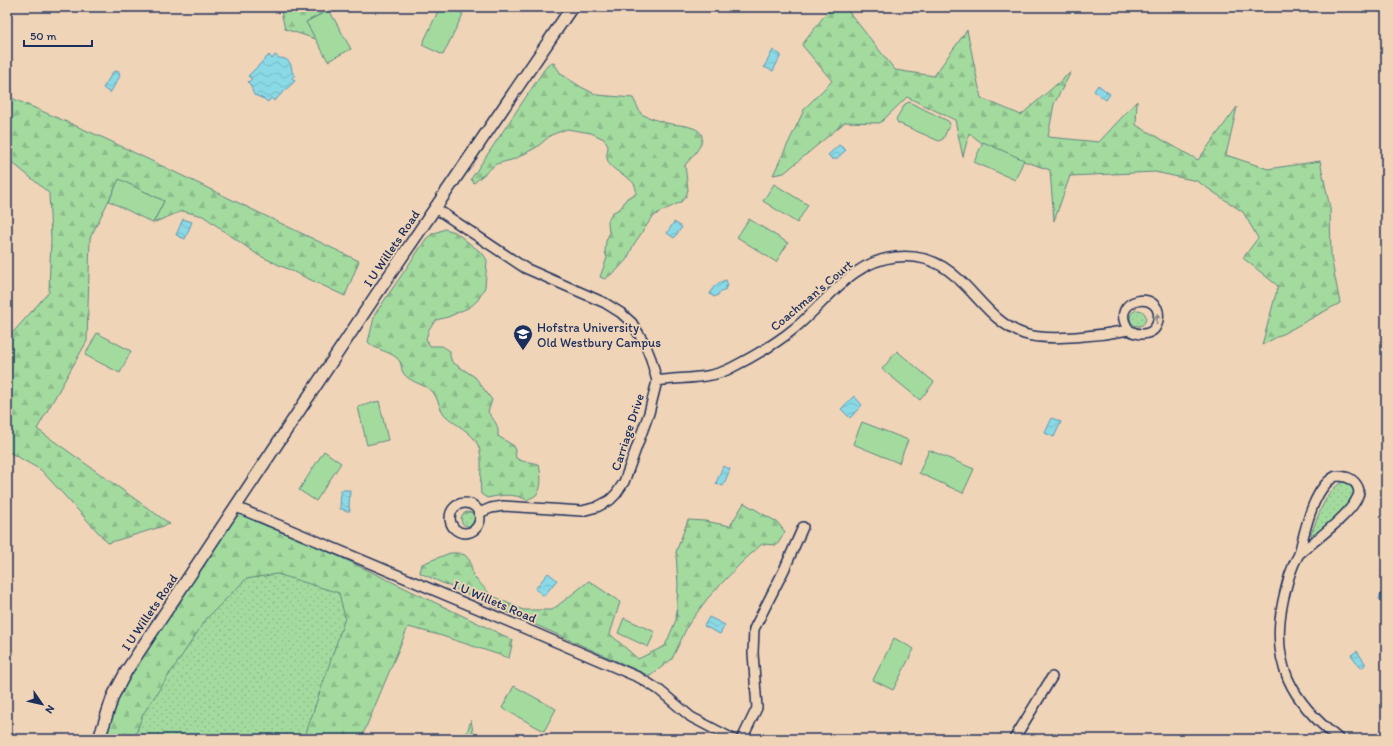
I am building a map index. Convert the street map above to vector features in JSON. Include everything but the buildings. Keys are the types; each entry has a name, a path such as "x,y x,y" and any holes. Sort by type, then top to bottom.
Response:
{"street":[{"name":"I U Willets Road","path":"99,739 109,705 121,679 435,208 572,7"},
{"name":"Carriage Drive","path":"435,208 525,268 605,303 620,313 632,323 645,344 657,381 649,413 624,482 610,500 597,507 582,511 503,506 491,508 479,513"},
{"name":"Coachman's Court","path":"657,381 676,378 705,377 721,373 731,368 795,328 856,271 874,262 896,257 921,258 943,267 964,283 1000,321 1031,336 1054,338 1113,333 1129,330"},
{"path":"1299,554 1309,516 1323,487 1336,476 1344,476 1351,479 1356,484 1359,493 1351,509 1299,554 1292,565 1280,616 1279,647 1285,675 1304,707 1314,718 1339,739"},
{"name":"I U Willets Road","path":"236,507 646,681 691,717 733,739"},
{"path":"742,739 757,708 753,653 754,629 784,570 803,527"},
{"path":"1014,739 1052,678"}],"green space":[{"path":"280,7 333,7 306,22 316,39 285,29"},
{"path":"440,7 449,7 463,14 443,55 422,45"},
{"path":"831,7 845,7 895,70 934,76 967,30 981,98 1021,115 1071,72 1054,104 1048,137 1099,142 1137,101 1136,125 1198,160 1237,107 1226,155 1268,169 1320,161 1330,208 1331,257 1340,303 1262,345 1278,286 1243,258 1258,238 1243,212 1197,181 1155,172 1070,176 1054,221 1050,170 991,150 969,133 963,157 955,120 907,97 880,123 845,122 784,173 773,175 805,108 832,81 802,45"},
{"path":"329,10 351,49 328,61 306,22"},
{"path":"554,63 561,74 597,95 633,98 641,114 663,122 690,127 699,131 702,135 700,146 685,165 688,190 686,196 681,202 658,213 651,219 634,244 627,259 617,270 605,279 600,277 607,258 605,252 606,241 609,234 608,221 612,213 621,208 627,198 636,194 636,188 629,179 609,164 607,157 608,146 604,139 591,133 567,129 551,135 537,147 515,159 496,164 474,183 471,179 544,70 549,64"},
{"path":"7,96 106,139 359,261 345,296 258,255 203,216 182,211 153,223 164,201 119,180 90,238 87,341 37,429 170,524 108,543 41,470 7,451 7,339 49,292 51,239 49,193 7,158"},
{"path":"909,102 948,121 950,124 943,139 939,141 898,123 896,119 905,104"},
{"path":"983,142 1024,160 1015,180 974,162"},
{"path":"119,179 164,201 153,223 109,201"},
{"path":"774,184 808,205 797,223 763,201"},
{"path":"749,219 788,243 776,262 737,237"},
{"path":"445,229 455,232 483,254 487,260 485,287 478,300 470,307 448,317 436,320 429,329 426,339 430,346 442,346 450,351 452,362 475,377 492,400 488,412 497,426 498,436 514,446 516,458 539,465 541,476 540,489 536,495 527,500 517,496 507,495 487,498 481,494 481,456 475,440 444,414 436,397 430,389 410,379 404,374 397,358 368,342 375,314 426,239 432,234"},
{"path":"1138,310 1145,315 1146,318 1141,325 1138,326 1131,321 1130,318 1135,311"},
{"path":"97,333 131,351 120,373 85,355"},
{"path":"897,351 934,382 920,400 882,369"},
{"path":"379,401 388,440 367,445 358,407"},
{"path":"862,422 908,440 899,463 853,444"},
{"path":"929,450 974,469 963,493 919,473"},
{"path":"324,451 341,463 316,501 299,490"},
{"path":"1343,482 1352,487 1354,497 1349,506 1312,537 1311,534 1323,505 1331,491"},
{"path":"744,503 777,522 785,532 777,545 762,544 741,563 707,599 688,625 672,659 650,676 420,573 422,564 450,553 465,555 470,561 473,576 491,595 523,610 552,610 589,581 620,602 610,634 638,659 665,646 676,620 678,585 676,552 688,520 705,521 730,526"},
{"path":"236,507 513,640 509,658 439,635 408,627 361,739 304,739 345,618 339,593 277,574 246,579 207,618 143,714 134,739 99,739 106,714"},
{"path":"468,512 473,514 475,519 473,524 468,526 463,524 461,519 463,514"},
{"path":"246,550 361,599 310,739 123,739"},
{"path":"624,618 655,632 648,647 618,633"},
{"path":"894,638 914,649 893,690 873,680"},
{"path":"514,686 556,709 544,731 502,708"},
{"path":"471,720 474,739 465,739"}],"water":[{"path":"773,50 781,55 773,71 764,67"},
{"path":"269,55 272,59 275,55 289,62 292,72 295,75 292,78 295,81 274,101 271,98 268,102 254,95 248,82 252,79 248,76"},
{"path":"115,71 119,72 120,76 110,93 103,88"},
{"path":"1098,85 1110,94 1106,100 1094,91"},
{"path":"839,145 846,150 836,159 832,159 828,155"},
{"path":"183,219 192,222 185,239 176,235"},
{"path":"674,222 682,227 674,238 667,233"},
{"path":"726,280 728,286 725,287 726,289 714,297 710,294 716,285"},
{"path":"854,396 862,405 850,418 841,409"},
{"path":"1052,418 1061,422 1054,437 1045,433"},
{"path":"723,466 730,469 723,486 716,483"},
{"path":"341,490 350,490 350,511 340,509"},
{"path":"548,573 557,580 544,596 535,589"},
{"path":"1384,586 1386,587 1386,601 1382,601 1379,599"},
{"path":"709,617 725,625 720,634 704,626"},
{"path":"1357,651 1365,663 1365,665 1361,668 1351,655"}],"place":[{"name":"Hofstra University Old Westbury Campus","path":"523,351"}]}
